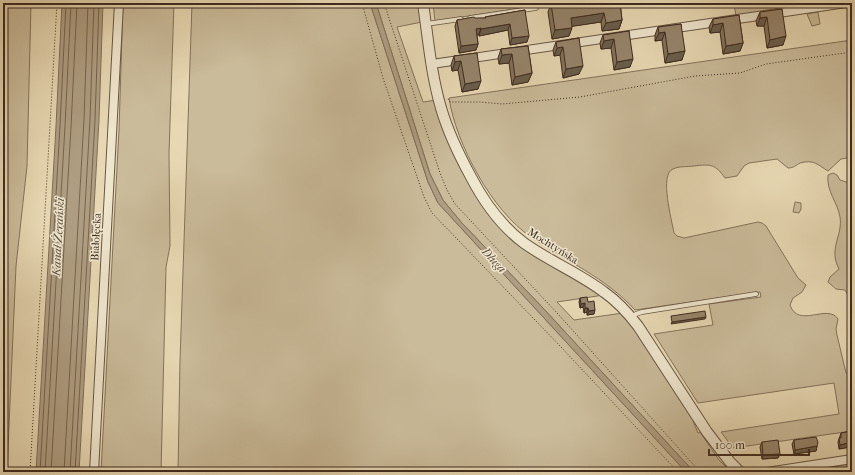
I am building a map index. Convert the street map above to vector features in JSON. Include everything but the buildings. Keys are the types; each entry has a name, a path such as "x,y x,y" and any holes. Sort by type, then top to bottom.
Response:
{"street":[{"name":"Białołęcka","path":"94,472 119,3"},
{"name":"Mochtyńska","path":"423,3 432,64 441,106 450,133 480,195 502,223 524,243 604,291 631,317 707,432 730,462 740,472"},
{"path":"432,64 846,3"},
{"path":"767,472 852,459"}],"lane":[{"path":"426,24 536,8"},
{"path":"631,317 642,312 756,294"}],"path":[{"path":"30,472 57,3"},
{"path":"362,3 386,85 424,198 432,213 561,346 678,472"},
{"path":"384,3 440,173 455,204 558,314 700,472"},
{"path":"448,98 450,102 455,103 480,102 502,104 580,97 695,76 740,73 766,64 852,52"}],"shaded area":[{"path":"3,3 31,3 27,166 16,266 7,472 3,472"},
{"path":"123,3 174,3 169,153 170,246 166,267 161,472 101,472 119,130"},
{"path":"192,3 370,3 428,182 438,203 686,472 178,472 180,361"},
{"path":"376,3 419,4 422,22 397,27 423,102 437,100 491,216 604,295 557,302 574,320 623,313 636,329 695,420 693,421 698,433 700,432 719,460 731,472 694,472 543,308 461,222 443,200 430,174"},
{"path":"433,3 555,3 435,21"},
{"path":"734,3 821,3 736,16"},
{"path":"818,12 820,24 812,26 807,14"},
{"path":"852,40 852,157 841,159 828,171 812,162 800,163 788,168 777,159 749,163 744,166 737,176 725,178 718,170 709,165 678,167 669,173 667,179 669,209 674,233 677,236 684,238 758,222 762,223 766,226 798,278 806,285 802,292 793,298 790,305 794,312 799,315 806,316 827,313 838,319 836,329 846,373 852,377 852,431 733,448 721,432 839,414 834,383 698,403 654,334 713,325 709,304 761,297 760,292 635,310 611,288 585,270 531,237 503,211 478,175 468,155 459,135 449,98"},
{"path":"833,173 837,175 840,180 852,184 852,299 845,290 836,289 828,282 830,277 839,269 836,262 835,248 840,230 840,217 830,192 828,181 828,175"},
{"path":"795,202 801,203 799,213 793,212"},
{"path":"852,464 852,472 798,472"}],"water":[{"name":"Kanał Żerański","path":"62,3 103,3 99,120 79,472 36,472 56,126"},
{"name":"Długa","path":"370,3 376,3 430,174 443,200 461,222 543,308 694,472 686,472 438,203 428,182"}]}
